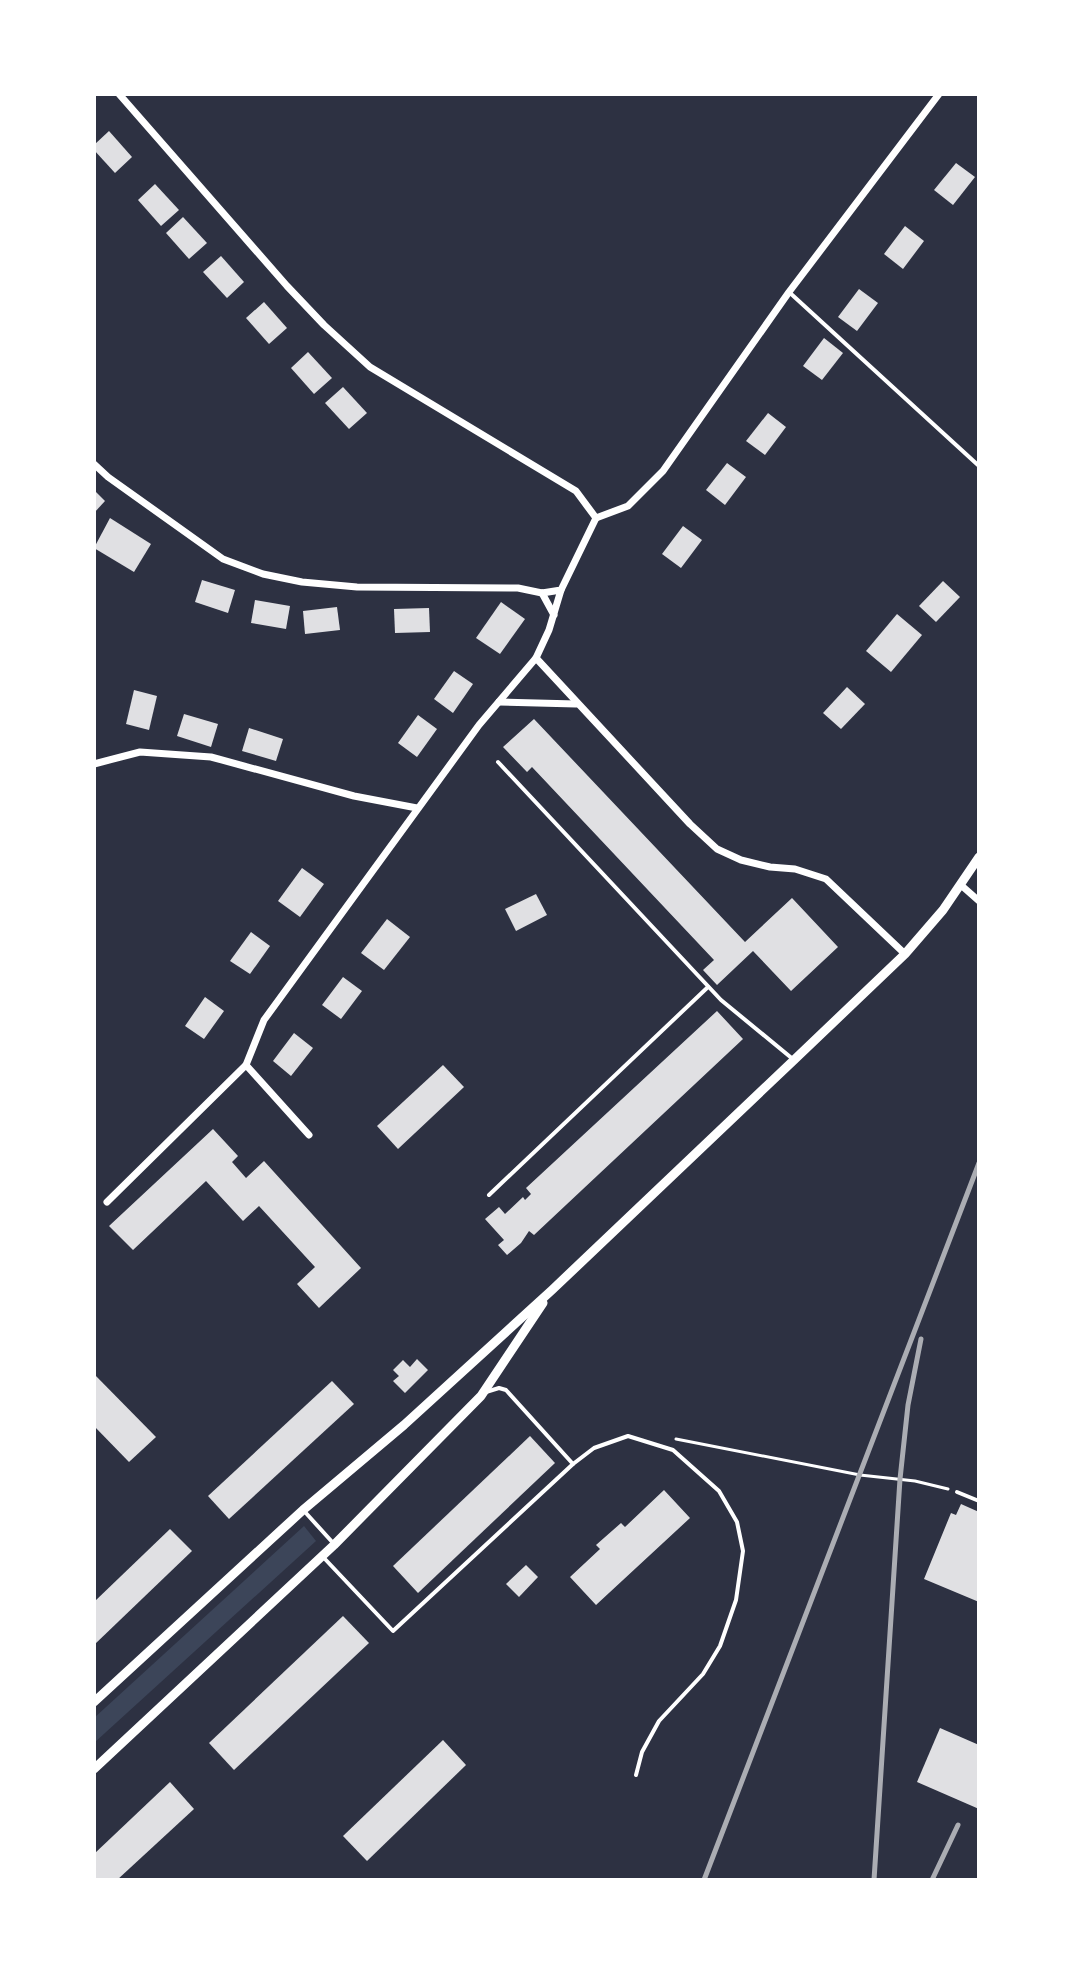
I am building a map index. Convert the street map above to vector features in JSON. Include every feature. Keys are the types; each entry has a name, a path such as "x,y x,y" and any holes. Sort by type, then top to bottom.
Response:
{"street":[{"path":"119,94 287,286 370,367 576,491 596,518"},
{"path":"107,1202 246,1065 264,1020 417,808 536,658 561,590 596,518 628,506 663,471 789,292 939,94"},
{"path":"94,464 223,559 263,574 302,582 357,587 518,588 542,593 561,590"},
{"path":"542,593 554,615"},
{"path":"536,658 690,824 717,849 741,860 795,869 826,879 905,954"},
{"path":"499,702 577,704"},
{"path":"94,764 140,752 211,757 354,796 417,808"},
{"path":"94,1702 303,1510 404,1425 552,1290 794,1060 905,954 962,886 979,857"},
{"path":"962,886 979,901"},
{"path":"246,1065 309,1135"},
{"path":"94,1769 334,1545 481,1396 552,1290"}],"lane":[{"path":"789,292 979,466"},
{"path":"498,762 708,987 794,1060"},
{"path":"489,1195 708,987"},
{"path":"481,1396 492,1389 506,1390 573,1464"},
{"path":"322,1556 393,1631 594,1448 628,1436 673,1450 719,1491 737,1522 743,1551 736,1600 720,1646 703,1674 659,1721 642,1752 636,1775"},
{"path":"957,1492 979,1501"},
{"path":"303,1510 334,1545"}],"path":[{"path":"670,1439 860,1475 915,1481 957,1492"}],"shaded area":[{"path":"304,1526 316,1541 94,1743 94,1718"}],"building":[{"path":"109,131 132,157 115,173 94,150 94,145"},
{"path":"956,163 975,177 953,205 934,190"},
{"path":"155,184 179,210 161,226 138,200"},
{"path":"183,217 207,243 189,259 166,233"},
{"path":"905,226 924,241 903,269 884,254"},
{"path":"221,256 244,282 227,298 203,272"},
{"path":"859,289 878,303 857,331 838,317"},
{"path":"264,302 287,328 269,344 246,318"},
{"path":"824,338 843,353 822,380 803,366"},
{"path":"308,352 332,378 314,394 291,368"},
{"path":"343,387 367,413 349,429 325,403"},
{"path":"768,413 786,427 765,455 746,441"},
{"path":"727,463 746,477 725,505 706,490"},
{"path":"94,490 105,501 94,513"},
{"path":"110,518 151,544 134,572 94,548"},
{"path":"683,526 702,540 681,568 662,554"},
{"path":"202,580 235,590 228,613 195,602"},
{"path":"943,581 960,597 936,622 919,606"},
{"path":"255,600 290,606 286,629 251,623"},
{"path":"501,602 525,619 500,654 476,638"},
{"path":"337,607 340,630 305,634 303,611"},
{"path":"429,608 430,632 395,633 394,609"},
{"path":"897,614 922,635 891,672 866,651"},
{"path":"454,671 473,684 453,713 434,699"},
{"path":"847,687 865,704 841,729 823,713"},
{"path":"134,690 157,696 149,730 126,724"},
{"path":"184,714 218,724 211,747 177,736"},
{"path":"418,715 437,729 417,757 398,743"},
{"path":"534,719 745,942 792,898 838,947 791,991 753,951 717,985 703,970 714,960 532,767 527,772 503,747"},
{"path":"249,728 283,739 276,761 242,751"},
{"path":"302,868 324,884 300,917 278,901"},
{"path":"536,894 547,915 516,931 505,909"},
{"path":"387,919 410,937 384,970 361,953"},
{"path":"251,932 270,946 250,974 230,961"},
{"path":"343,977 362,991 341,1019 322,1005"},
{"path":"205,997 224,1011 204,1039 185,1026"},
{"path":"717,1011 743,1039 534,1235 529,1231 507,1255 498,1245 504,1240 485,1219 499,1207 505,1214 523,1197 525,1200 531,1194 526,1188"},
{"path":"294,1033 313,1048 291,1076 273,1061"},
{"path":"443,1065 464,1087 398,1149 377,1126"},
{"path":"213,1129 238,1156 232,1162 246,1178 264,1161 361,1268 319,1308 297,1284 315,1267 259,1206 243,1221 206,1181 133,1250 109,1226"},
{"path":"417,1359 428,1370 405,1393 393,1381 399,1376 393,1370 403,1360 410,1367"},
{"path":"94,1374 156,1437 129,1462 94,1426"},
{"path":"332,1381 354,1404 229,1519 208,1496"},
{"path":"530,1436 555,1463 418,1593 393,1566"},
{"path":"664,1490 690,1518 596,1605 570,1577 600,1549 596,1545 621,1523 625,1527"},
{"path":"961,1504 979,1512 979,1602 924,1579 951,1513 956,1515"},
{"path":"170,1529 192,1551 94,1645 94,1602"},
{"path":"526,1565 538,1577 519,1597 506,1584"},
{"path":"343,1616 369,1643 234,1770 209,1743"},
{"path":"940,1728 979,1745 979,1809 917,1782"},
{"path":"443,1740 466,1765 367,1861 343,1836"},
{"path":"170,1782 194,1809 117,1880 94,1880 94,1854"}],"railway":[{"path":"704,1880 979,1163"},
{"path":"874,1880 900,1479 908,1405 921,1339"},
{"path":"932,1880 958,1825"}]}
